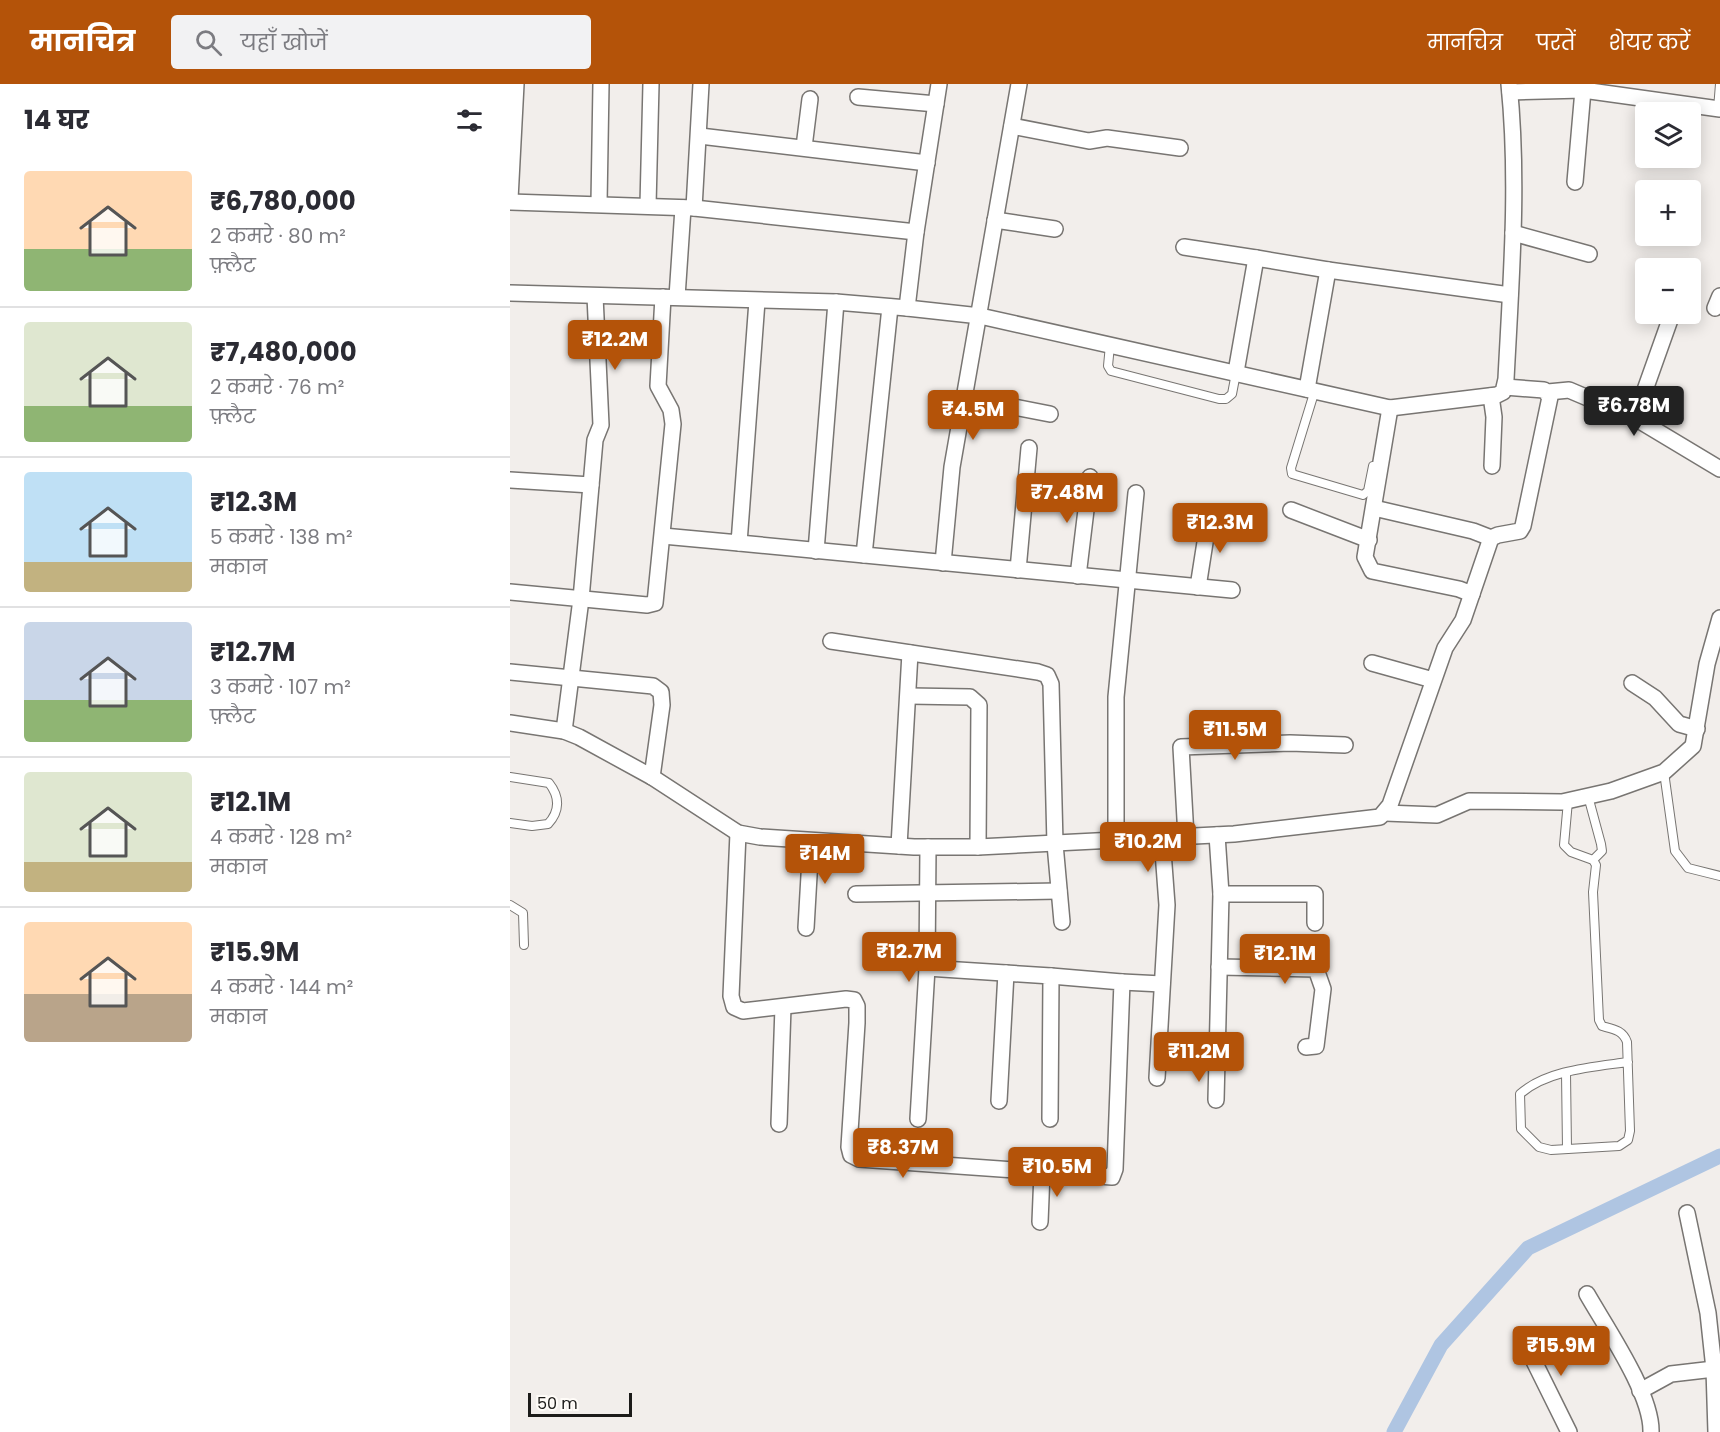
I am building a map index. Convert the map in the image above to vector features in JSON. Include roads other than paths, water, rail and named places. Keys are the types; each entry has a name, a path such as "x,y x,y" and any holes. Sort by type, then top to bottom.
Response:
{"street":[{"path":"516,84 510,201 689,208 916,232"},
{"path":"599,203 601,84"},
{"path":"648,205 651,84"},
{"path":"510,592 647,605 655,603 673,424 671,410 658,386 670,297 689,208 700,136 701,84"},
{"path":"907,308 916,232 939,84"},
{"path":"943,563 952,467 963,397 980,316 1019,84"},
{"path":"510,293 836,302 907,308 980,316 1387,407 1491,396 1503,392 1505,387 1514,233 1515,152 1510,88 1583,90 1719,109"},
{"path":"1575,182 1583,90"},
{"path":"858,97 936,104"},
{"path":"804,147 810,99"},
{"path":"1012,126 1089,141 1107,138 1180,148"},
{"path":"700,136 927,163"},
{"path":"995,220 1055,229"},
{"path":"1514,233 1589,254"},
{"path":"1184,247 1510,296"},
{"path":"1236,372 1256,258"},
{"path":"1311,389 1328,270"},
{"path":"564,731 581,599 595,440 601,425 595,296"},
{"path":"739,543 757,301"},
{"path":"816,551 836,302"},
{"path":"864,555 890,307"},
{"path":"1635,418 1668,324"},
{"path":"1505,387 1548,392 1569,390 1635,418 1720,469"},
{"path":"1374,508 1473,531 1491,538 1520,531 1541,446 1548,392"},
{"path":"1491,396 1494,417 1492,466"},
{"path":"963,397 1050,414"},
{"path":"1387,407 1365,557 1372,571 1459,589 1472,594"},
{"path":"1018,570 1029,448"},
{"path":"1078,576 1090,477"},
{"path":"510,480 591,485"},
{"path":"1116,840 1116,697 1136,493"},
{"path":"1291,510 1369,540"},
{"path":"1198,587 1209,517"},
{"path":"663,536 1232,590"},
{"path":"1385,813 1445,648 1463,620 1491,538"},
{"path":"510,723 564,731 597,745 652,777 738,833 811,841 928,847 1055,844 1217,835 1372,819 1385,813 1416,816 1437,815 1469,801 1568,801 1664,772 1693,746 1707,664 1720,618"},
{"path":"831,641 1047,675 1051,684 1055,844 1062,922"},
{"path":"899,846 910,653"},
{"path":"1372,663 1433,680"},
{"path":"510,672 643,683 661,692 662,705 652,777"},
{"path":"1632,683 1654,698 1679,724 1697,729"},
{"path":"909,696 970,697 979,705 978,847"},
{"path":"1186,837 1181,747 1290,743 1345,745"},
{"path":"738,833 731,996 735,1007 743,1011 854,1000 857,1006 849,1147 851,1155 859,1159 1112,1177 1115,1169 1122,981"},
{"path":"1216,1100 1221,894 1217,835"},
{"path":"1157,1078 1167,905 1162,838"},
{"path":"806,928 811,841"},
{"path":"918,1119 927,968 928,847"},
{"path":"856,894 1059,891"},
{"path":"1221,894 1315,894 1315,923"},
{"path":"1219,967 1316,969 1323,989 1316,1046 1306,1047"},
{"path":"927,968 1162,984"},
{"path":"999,1101 1006,973"},
{"path":"1050,1119 1051,976"},
{"path":"779,1124 783,1007"},
{"path":"1040,1222 1042,1173"},
{"path":"1687,1213 1717,1369 1716,1432"},
{"path":"1587,1294 1640,1391 1652,1419 1651,1432"},
{"path":"1522,1337 1569,1432"},
{"path":"1640,1391 1671,1374 1717,1369"}],"lane":[{"path":"1719,109 1720,84"},
{"path":"1110,345 1108,366 1111,371 1219,399 1227,399 1232,394 1236,372"},
{"path":"1311,389 1291,468 1292,474 1355,494 1363,495 1368,491 1387,407"},
{"path":"1664,772 1675,851 1688,868 1720,876"},
{"path":"510,777 549,783 556,795 557,803 556,812 548,824 532,826 510,824"},
{"path":"1588,796 1602,844 1602,851 1593,860"},
{"path":"1568,801 1564,845 1572,852 1593,860 1596,865 1593,892 1599,1020 1602,1026 1618,1030 1625,1036 1628,1062 1630,1131 1628,1140 1619,1146 1551,1150 1539,1147 1521,1129 1520,1094 1529,1086 1580,1069 1628,1062"},
{"path":"510,905 523,913 524,945"},
{"path":"1566,1073 1567,1149"}],"waterway":[{"path":"1394,1432 1441,1345 1528,1248 1720,1156"}]}
